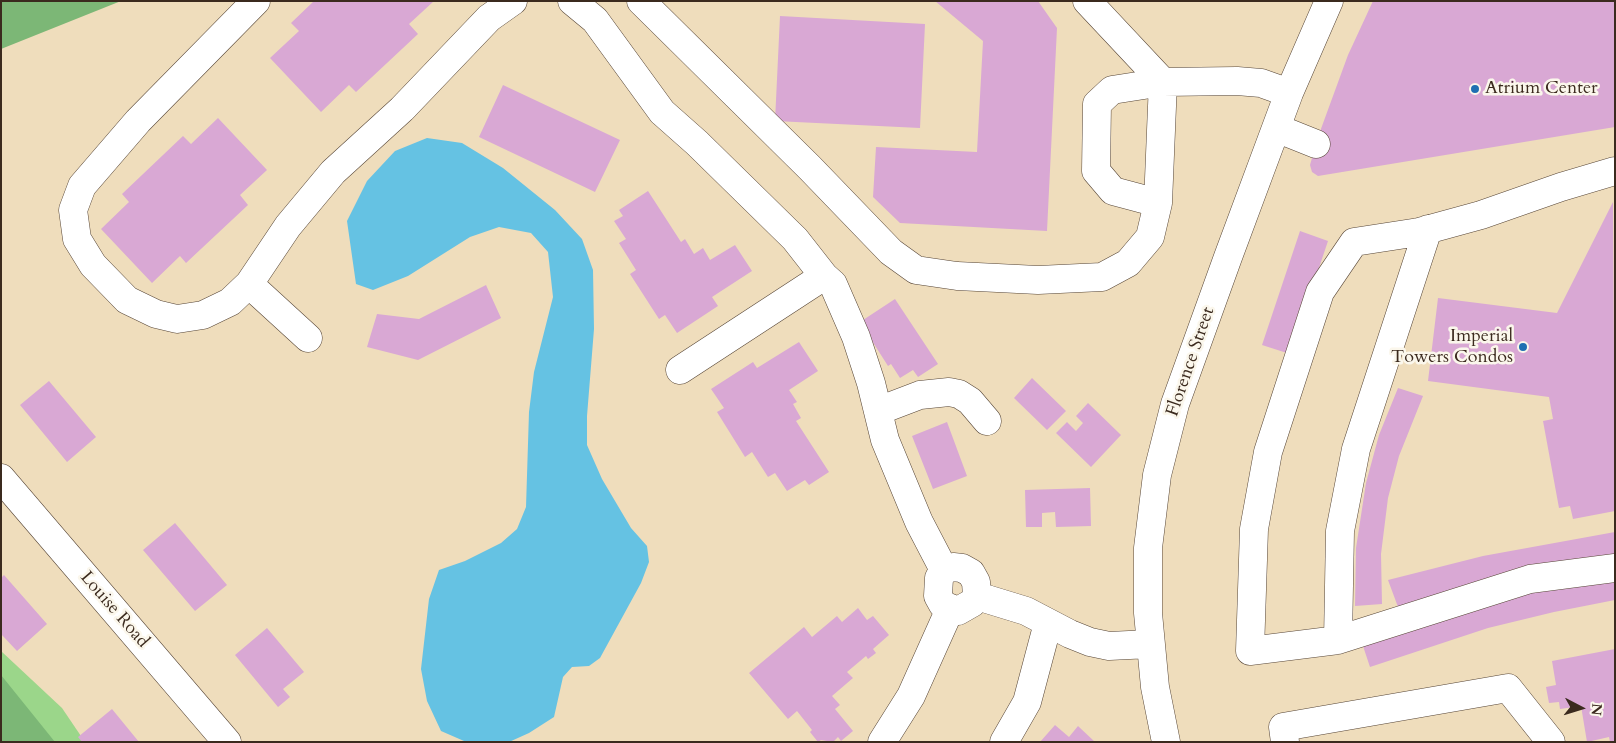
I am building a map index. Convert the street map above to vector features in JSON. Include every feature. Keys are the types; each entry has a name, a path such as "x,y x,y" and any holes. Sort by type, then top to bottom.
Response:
{"street":[{"path":"256,1 138,121 82,186 73,210 77,239 93,265 127,300 156,314 177,319 203,315 230,302 249,284 288,226 333,172 402,109 488,18 513,1"},
{"path":"572,1 594,20 662,112 697,143 796,239 824,276 833,284 856,336 885,440 919,522 944,570"},
{"path":"641,1 810,168 891,252 916,270 957,276 1038,280 1102,277 1128,263 1150,237 1158,202 1163,82 1087,1"},
{"name":"Florence Street","path":"1166,742 1155,686 1150,644 1147,584 1151,513 1163,446 1188,367 1289,93 1329,1"},
{"path":"1158,202 1113,191 1096,171 1098,104 1112,90 1163,82 1261,83 1289,93"},
{"path":"1276,128 1316,144"},
{"path":"1615,171 1561,187 1482,215 1428,229 1354,242 1320,292 1268,452 1254,529 1250,651 1338,640 1530,579 1615,568"},
{"path":"1338,640 1340,531 1356,449 1428,229"},
{"path":"680,370 824,276"},
{"path":"249,284 308,338"},
{"path":"878,412 920,395 949,392 960,394 970,401 987,421"},
{"name":"Louise Road","path":"1,478 226,742"},
{"path":"952,567 962,568 971,573 976,582 977,596 966,608 958,611 943,605 938,596 937,587 944,570 952,567"},
{"path":"977,596 1026,611 1070,634 1109,646 1150,644"},
{"path":"882,742 911,696 950,609"},
{"path":"1004,742 1027,702 1048,623"},
{"path":"1285,742 1283,727 1508,688 1551,742"}],"green space":[{"path":"1,1 121,1 1,49"},
{"path":"1,651 62,708 85,742 1,742"},
{"path":"1,675 55,742 1,742"}],"water":[{"path":"427,138 462,143 503,168 555,210 582,239 593,270 594,329 587,416 587,445 602,479 631,528 647,546 649,562 641,583 600,658 589,666 572,667 563,677 554,717 529,733 509,742 464,741 441,731 427,701 421,669 429,599 439,570 465,561 501,543 517,529 526,507 529,412 534,372 553,297 548,252 531,233 499,227 470,237 408,276 373,290 356,284 347,221 367,181 395,151"}],"building":[{"path":"314,1 434,1 409,24 418,34 356,92 349,85 321,112 270,58 299,31 291,23"},
{"path":"935,1 1038,1 1057,28 1047,231 900,223 873,197 876,147 977,152 983,41"},
{"name":"Atrium Center","path":"1373,1 1615,1 1615,127 1318,176 1312,172 1310,165 1318,137 1348,55"},
{"path":"780,16 925,24 920,128 775,121"},
{"path":"503,85 620,140 595,192 479,137"},
{"path":"218,118 267,170 240,195 248,205 186,263 180,256 152,283 101,229 129,202 122,194 183,136 191,144"},
{"path":"648,191 681,242 685,239 694,254 703,248 710,260 735,245 752,271 712,297 718,306 677,333 665,315 659,319 630,274 636,270 619,243 626,239 614,221 623,216 619,210"},
{"name":"Imperial Towers Condos","path":"1613,202 1615,511 1573,519 1570,506 1559,508 1543,421 1553,419 1549,397 1428,381 1438,298 1557,313"},
{"path":"1300,231 1328,241 1290,354 1262,345"},
{"path":"486,285 501,318 418,360 367,347 377,314 419,319"},
{"path":"895,299 938,364 918,377 913,370 900,378 891,364 888,366 860,322"},
{"path":"799,342 818,371 789,390 797,402 793,404 801,418 796,421 829,472 809,485 805,480 787,491 775,473 768,477 752,452 745,457 717,412 724,408 711,389 753,362 757,368"},
{"path":"1032,378 1066,411 1047,430 1014,398"},
{"path":"49,381 96,437 67,462 20,405"},
{"path":"1398,388 1423,396 1399,456 1388,498 1381,554 1382,604 1355,606 1356,548 1366,483 1379,435"},
{"path":"1088,403 1121,435 1091,467 1056,433 1067,422 1076,431 1083,423 1076,416"},
{"path":"947,422 967,476 933,489 912,436"},
{"path":"1090,488 1091,526 1056,527 1055,512 1042,513 1042,527 1026,527 1025,490"},
{"path":"175,523 227,585 195,611 143,550"},
{"path":"1615,532 1615,554 1580,559 1484,579 1398,607 1388,580 1483,556"},
{"path":"4,575 47,624 17,651 1,634 1,578"},
{"path":"1615,577 1615,600 1488,628 1370,667 1362,643 1483,604"},
{"path":"858,608 867,620 873,616 889,635 873,649 876,653 868,659 866,656 847,672 853,678 832,696 840,705 835,709 853,731 841,741 838,737 833,742 821,740 818,742 810,732 812,730 797,711 788,719 749,673 804,627 812,637 837,616 842,622"},
{"path":"267,628 304,672 283,689 290,697 278,707 235,655"},
{"path":"1615,649 1615,742 1610,742 1609,737 1587,742 1581,706 1560,709 1559,702 1549,703 1546,687 1556,685 1552,661"},
{"path":"112,709 139,742 82,742 78,737"},
{"path":"1055,725 1069,737 1078,726 1095,742 1040,742"}],"place":[{"name":"Atrium Center","path":"1475,89"},
{"name":"Imperial Towers Condos","path":"1523,347"}]}
